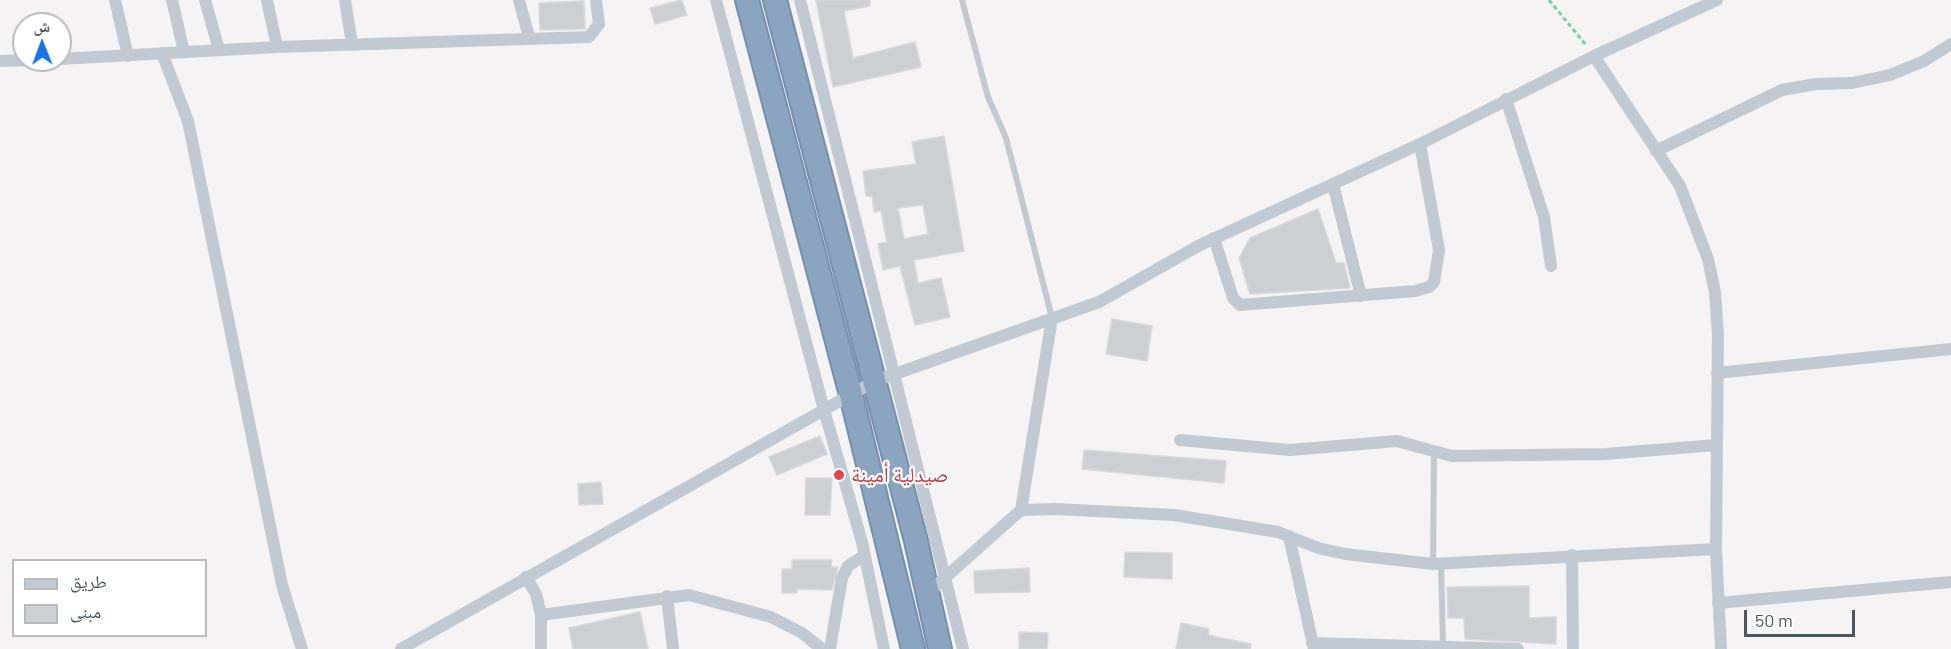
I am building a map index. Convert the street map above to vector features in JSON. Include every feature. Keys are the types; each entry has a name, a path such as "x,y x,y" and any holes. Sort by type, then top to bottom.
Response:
{"highway":[{"path":"747,0 851,395 913,649"},
{"path":"775,0 885,377 940,649"}],"street":[{"path":"115,0 128,56"},
{"path":"172,0 184,52"},
{"path":"205,0 219,50"},
{"path":"267,0 277,47"},
{"path":"345,0 352,44"},
{"path":"519,0 529,38"},
{"path":"72,58 277,47 589,37 599,24 596,0"},
{"path":"716,0 824,410 865,555 884,649"},
{"path":"800,0 885,377 947,576 963,649"},
{"path":"401,649 885,377 1099,302 1214,238 1420,144 1594,56 1717,0"},
{"path":"1656,151 1782,90 1815,84 1852,83 1890,75 1924,61 1951,44"},
{"path":"162,53 188,121 282,585 302,649"},
{"path":"1594,56 1680,186 1708,259 1715,292 1716,549 1721,649"},
{"path":"1506,99 1537,192 1551,266"},
{"path":"1214,238 1233,298 1240,305 1415,291 1429,287 1434,282 1439,250 1420,144"},
{"path":"1332,184 1361,296"},
{"path":"929,592 1021,510 1052,318"},
{"path":"1717,373 1951,349"},
{"path":"1180,440 1290,450 1397,441 1452,456 1605,454 1717,445"},
{"path":"1021,510 1055,509 1174,515 1289,536 1318,548 1344,554 1437,564 1716,549"},
{"path":"1289,536 1313,646 1518,649"},
{"path":"830,649 842,578 848,566 865,555"},
{"path":"1572,555 1573,649"},
{"path":"526,577 536,594 541,615 541,649"},
{"path":"1718,603 1951,582"},
{"path":"541,615 667,596 689,595 771,617 802,633 822,649"},
{"path":"667,596 673,649"}],"lane":[{"path":"962,0 988,97 1006,138 1052,318"},
{"path":"1434,452 1437,564 1443,647"}],"path":[{"path":"1549,0 1594,56"}],"building":[{"path":"682,0 687,15 655,24 650,8"},
{"path":"816,0 870,0 870,6 844,11 853,58 915,42 921,67 833,87"},
{"path":"584,1 585,29 540,30 539,3"},
{"path":"944,136 964,251 914,260 918,283 941,278 950,317 915,325 900,266 883,270 878,244 887,242 881,211 874,212 872,196 866,196 863,171 916,164 912,142","holes":["923,205 928,234 904,239 898,208"]},
{"path":"1318,209 1336,263 1344,263 1350,288 1250,294 1239,258 1250,238"},
{"path":"1112,319 1152,326 1147,361 1106,354"},
{"path":"820,436 827,454 777,475 769,457"},
{"path":"1084,450 1226,461 1224,483 1082,469"},
{"path":"806,478 832,478 830,515 805,515"},
{"path":"601,482 603,504 579,505 578,484"},
{"path":"1125,552 1172,553 1172,579 1124,577"},
{"path":"792,560 832,560 831,567 838,567 832,590 797,589 797,593 782,593 782,569 792,569"},
{"path":"1029,568 1030,592 975,593 974,571"},
{"path":"1529,586 1529,618 1556,617 1556,644 1465,639 1464,618 1448,618 1447,587"},
{"path":"640,612 648,649 573,649 569,628"},
{"path":"1181,623 1209,629 1208,635 1251,644 1250,649 1176,649"},
{"path":"1019,632 1048,633 1047,649 1019,649"}],"place":[{"name":"صيدلية أمينة","path":"839,475"}]}
